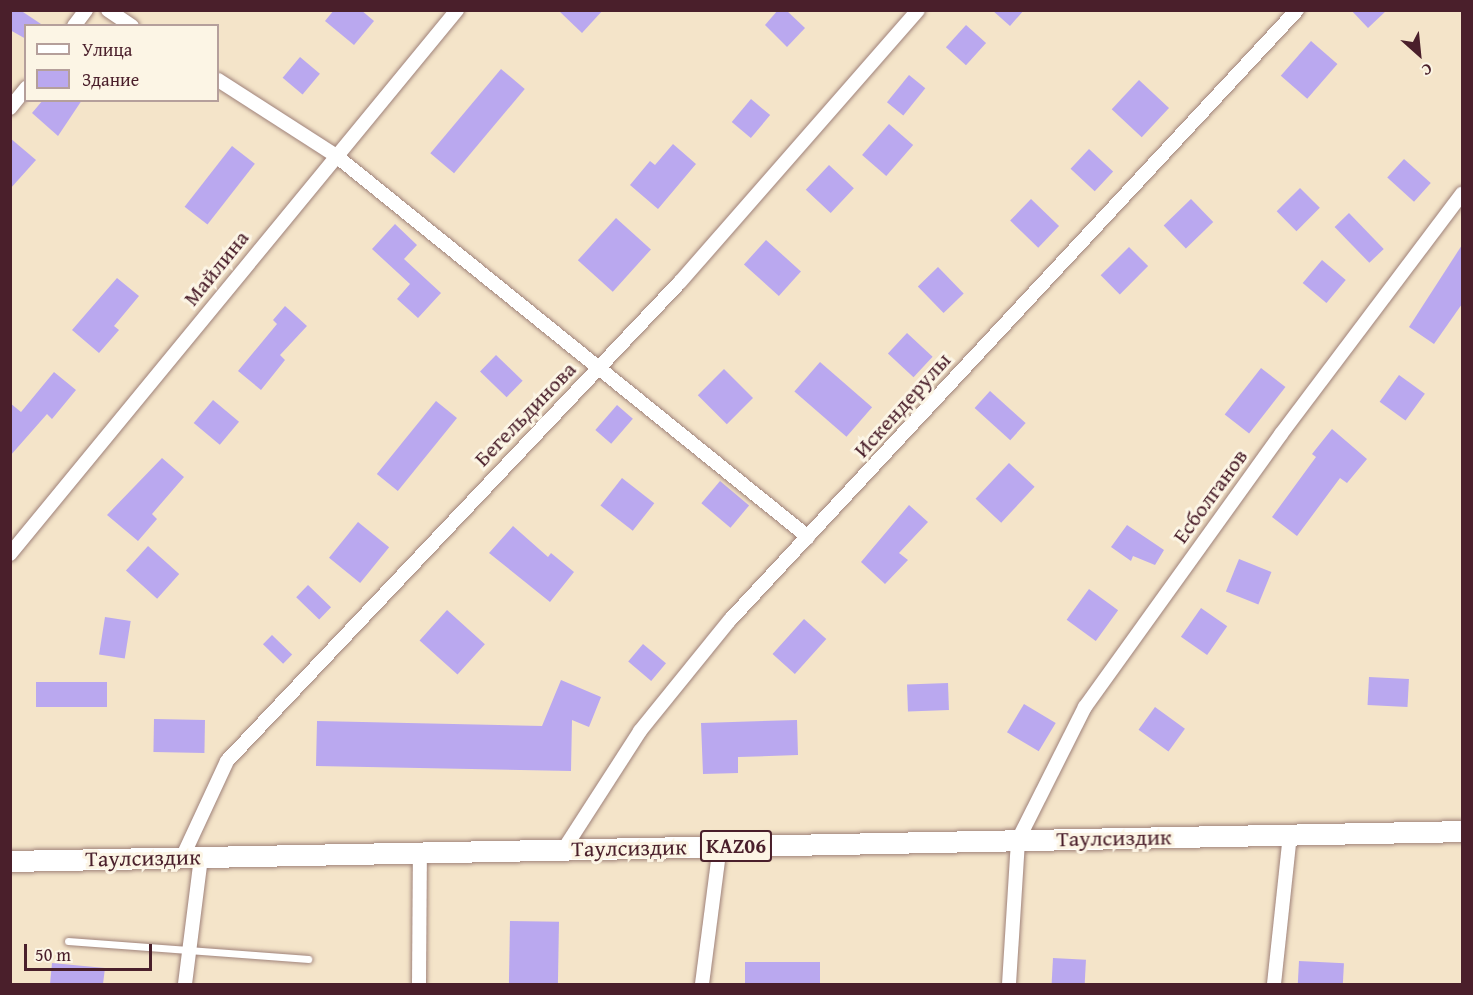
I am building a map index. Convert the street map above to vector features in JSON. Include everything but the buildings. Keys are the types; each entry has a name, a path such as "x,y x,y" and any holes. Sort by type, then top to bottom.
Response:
{"main road":[{"name":"Таулсиздик","path":"10,861 1462,831"}],"street":[{"path":"76,24 86,10"},
{"path":"108,10 129,24"},
{"name":"Майлина","path":"10,554 335,155 457,10"},
{"name":"Бегельдинова","path":"185,984 190,949 192,857 227,761 680,282 918,10"},
{"name":"Искендерулы","path":"564,849 640,732 730,620 1297,10"},
{"path":"219,81 335,155 808,537"},
{"path":"10,108 24,90"},
{"name":"Есболганов","path":"1018,840 1085,707 1281,434 1462,194"},
{"path":"1274,984 1290,834"},
{"path":"1009,984 1018,840"},
{"path":"702,984 720,846"},
{"path":"419,984 420,852"}],"lane":[{"path":"68,941 308,959"}]}
